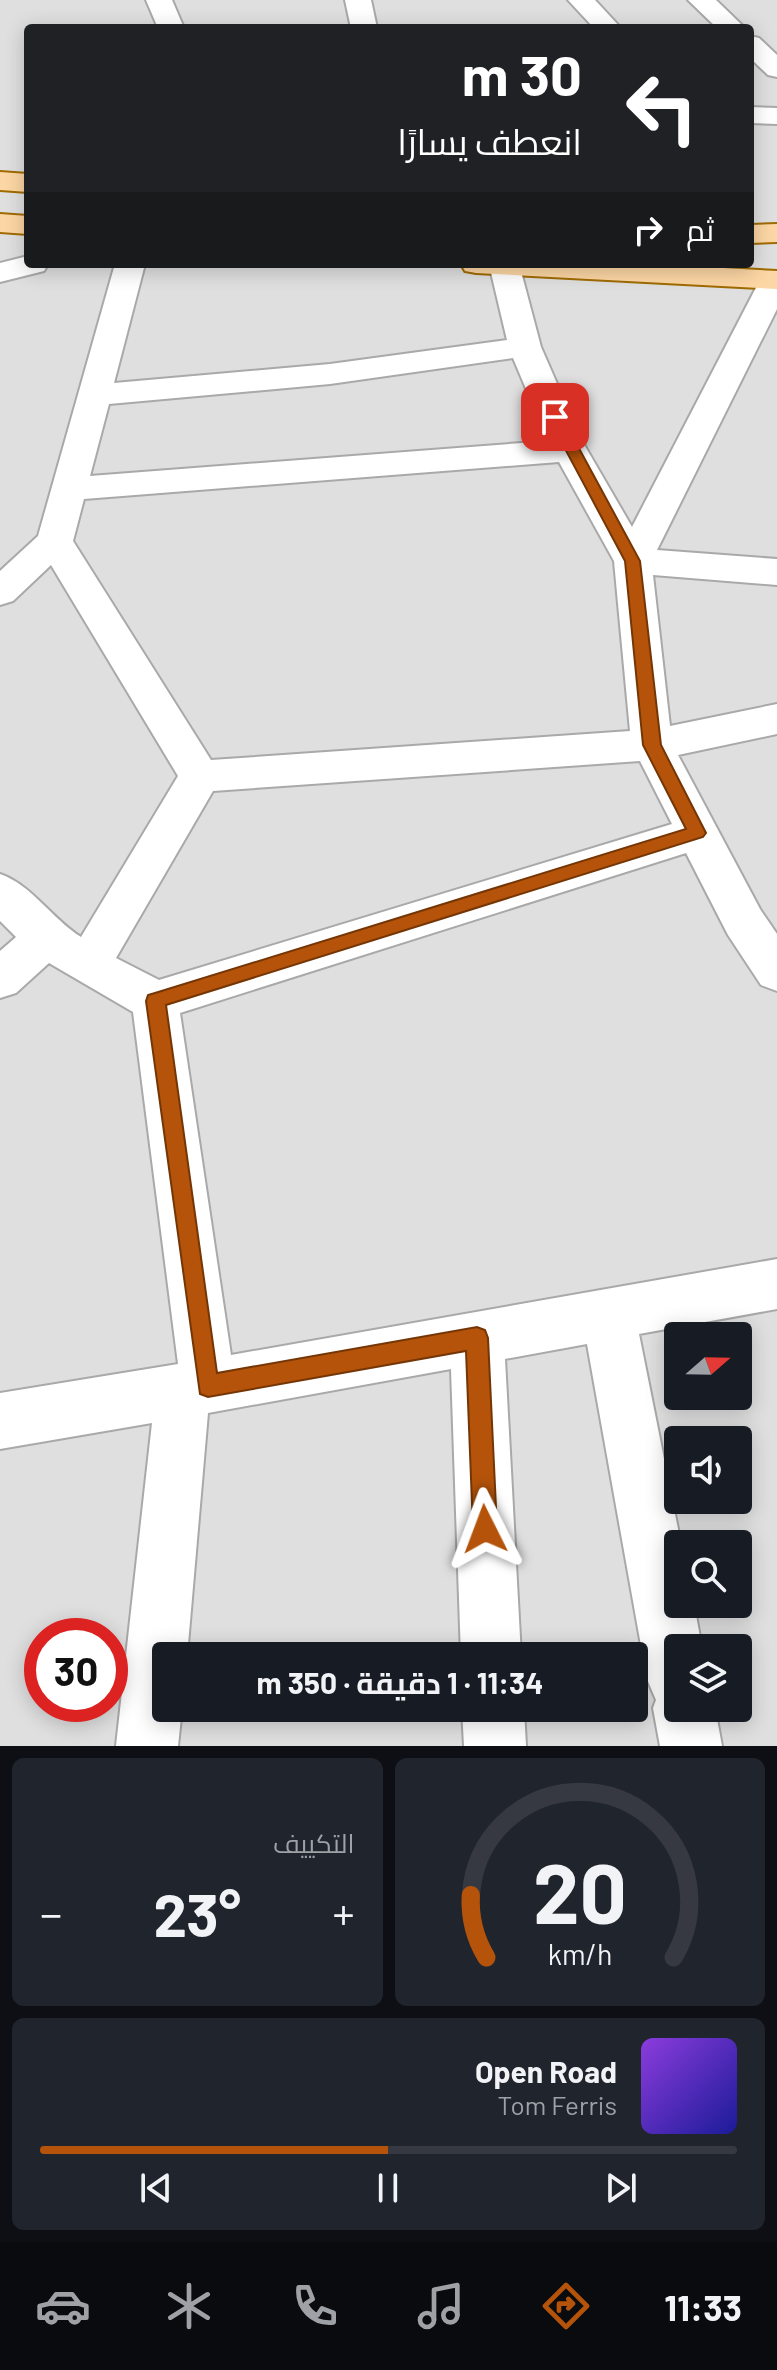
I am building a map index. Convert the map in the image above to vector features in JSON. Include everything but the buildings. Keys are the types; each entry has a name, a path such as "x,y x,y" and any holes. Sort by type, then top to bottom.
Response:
{"main road":[{"path":"0,181 24,183"},
{"path":"0,223 24,225"},
{"path":"754,234 777,233"},
{"path":"551,268 776,280"}],"street":[{"path":"159,0 169,24"},
{"path":"358,0 363,24"},
{"path":"581,0 604,24"},
{"path":"701,0 728,24"},
{"path":"754,48 777,69"},
{"path":"754,115 777,116"},
{"path":"0,273 24,266"},
{"path":"0,592 55,541 129,268"},
{"path":"496,268 525,347 571,450 633,561 652,745 697,833 760,917 777,972"},
{"path":"633,561 776,280"},
{"path":"94,395 330,374 525,347"},
{"path":"69,489 571,450"},
{"path":"55,541 200,776"},
{"path":"633,561 777,572"},
{"path":"0,979 67,951 200,776 652,745 777,719"},
{"path":"0,892 67,951 155,1001 697,833"},
{"path":"147,1746 195,1388 155,1001"},
{"path":"0,1421 777,1284"},
{"path":"608,1314 669,1634"},
{"path":"477,1338 490,1642"},
{"path":"494,1722 495,1746"},
{"path":"687,1722 691,1746"}],"shaded area":[{"path":"0,0 777,0 777,1746 0,1746"}],"route":[{"path":"485,1529 477,1338 208,1386 155,1001 697,833 652,745 633,561 565,441 555,417"}]}
